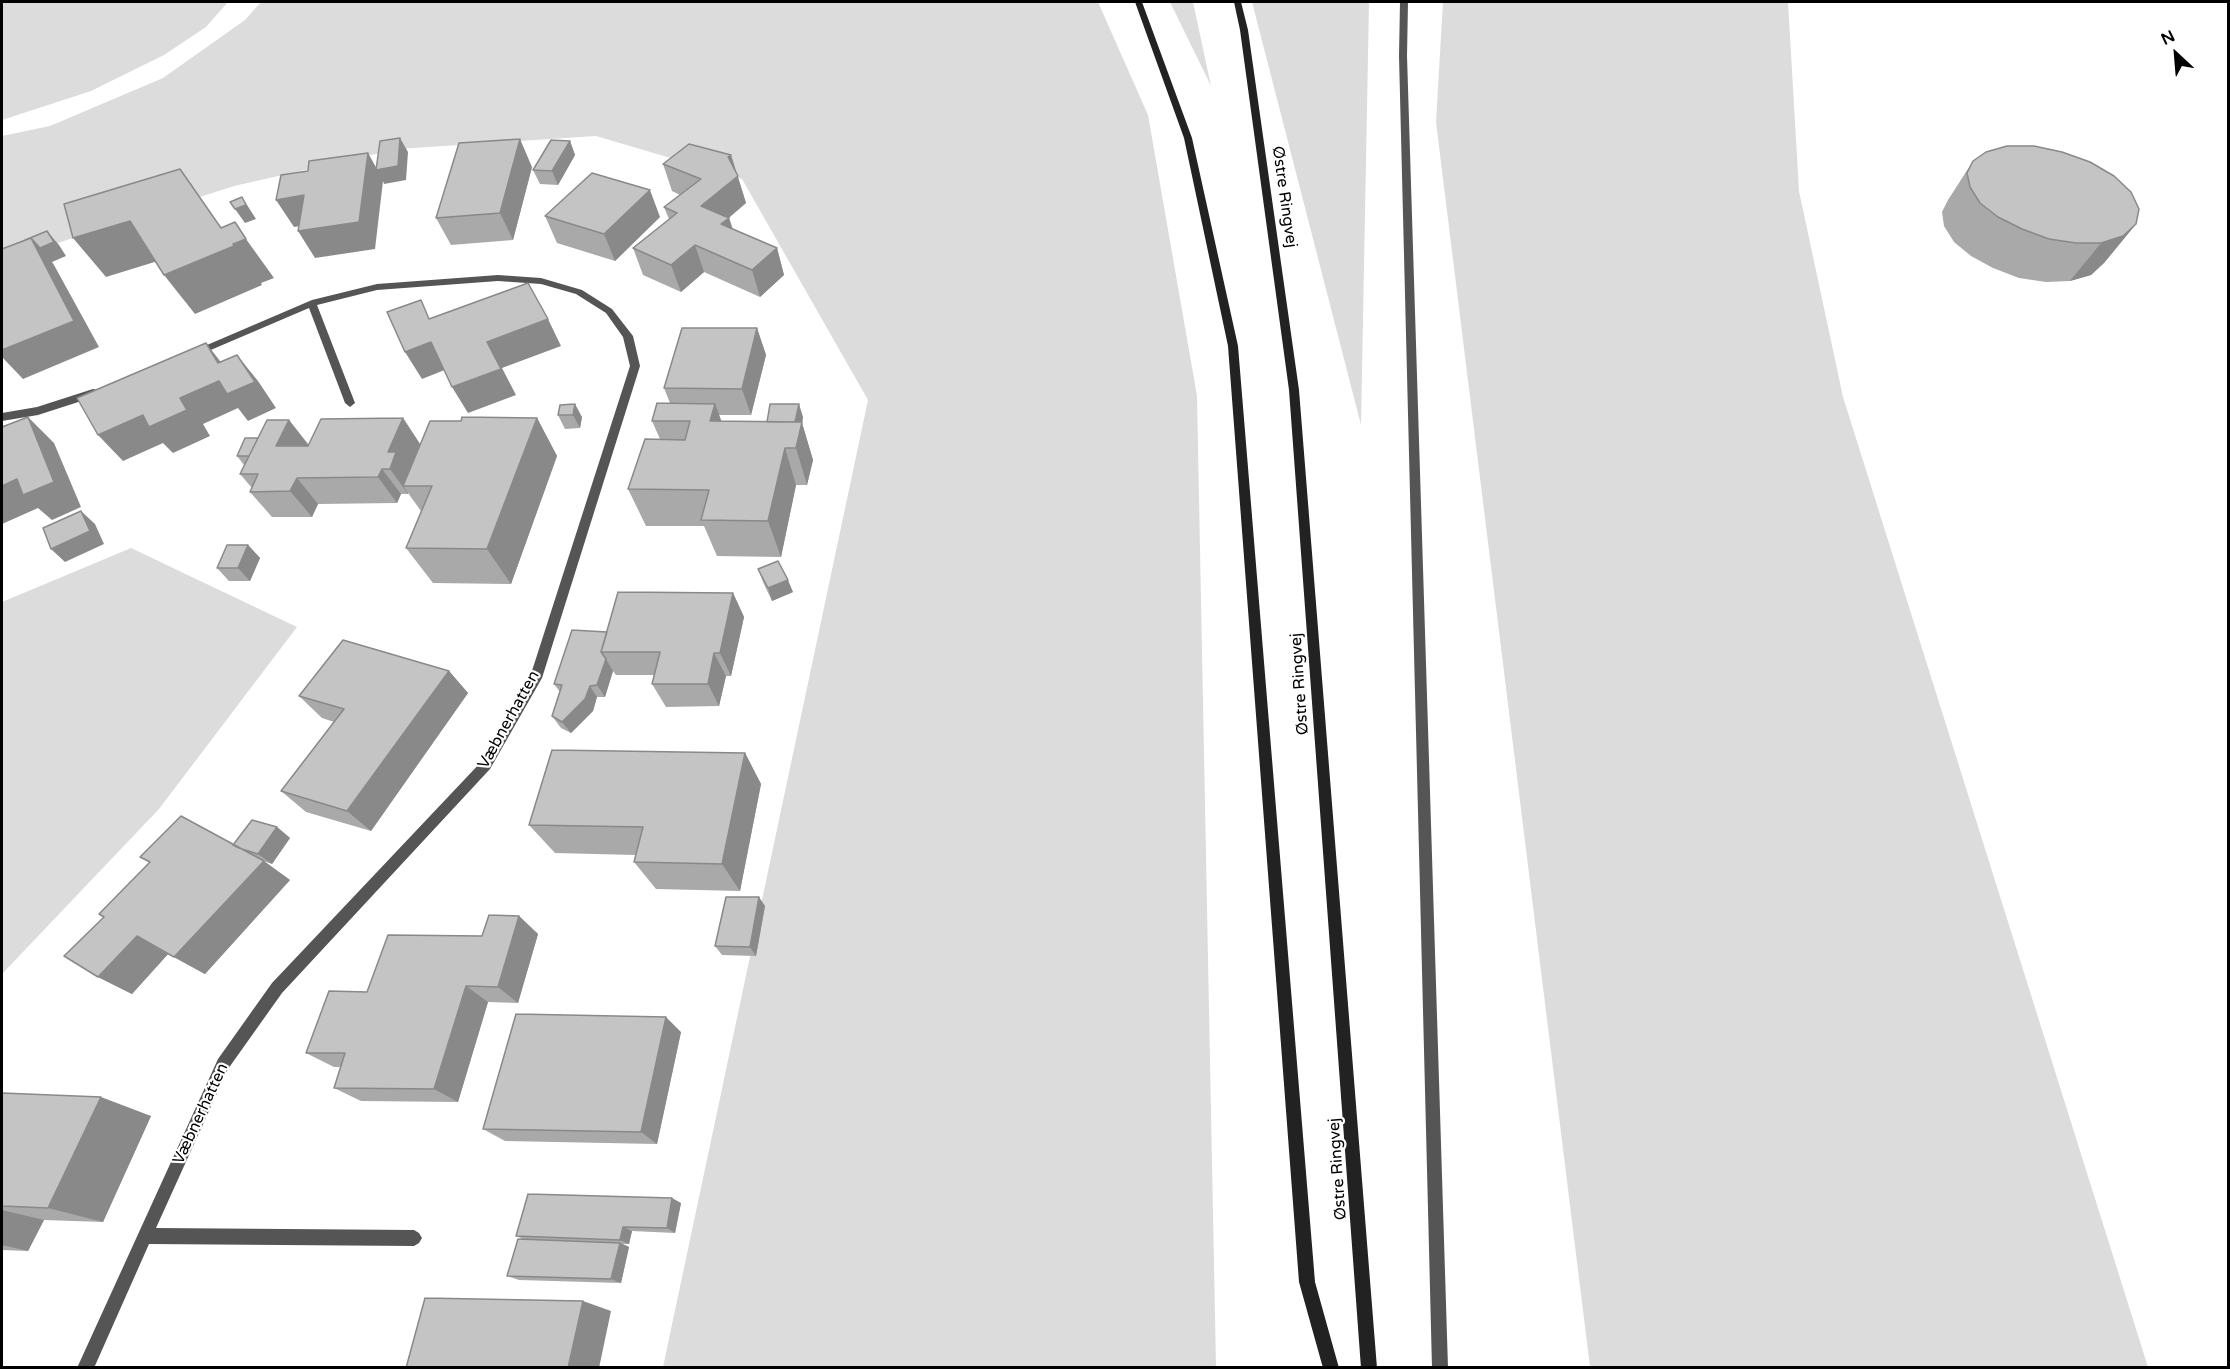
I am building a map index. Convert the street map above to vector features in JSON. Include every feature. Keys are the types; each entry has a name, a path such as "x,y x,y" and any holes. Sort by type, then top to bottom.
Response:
{"main road":[{"path":"1138,2 1188,138 1233,346 1307,1282 1331,1368"},
{"name":"Østre Ringvej","path":"1237,2 1244,30 1294,390 1370,1368"}],"street":[{"path":"1404,2 1404,103 1440,1368"},
{"name":"Væbnerhatten","path":"85,1368 223,1064 277,988 486,765 536,678 635,366 628,336 609,310 579,292 541,281 498,278 377,287 312,303 183,359"},
{"path":"312,303 350,403"},
{"path":"2,417 38,411 108,389"},
{"path":"145,1236 414,1238"}],"shaded area":[{"path":"2,2 228,2 206,27 164,55 91,91 2,120"},
{"path":"261,2 1098,2 1148,115 1197,396 1216,1367 663,1367 868,400 742,179 596,136 398,149 234,186 2,261 2,136 50,126 163,78 245,20"},
{"path":"1170,2 1193,2 1211,86"},
{"path":"1252,2 1369,2 1361,425"},
{"path":"1443,2 1788,2 1799,191 1843,397 2148,1367 1590,1367 1436,122"},
{"path":"131,548 297,627 159,809 2,974 2,602"}],"building":[{"path":"400,138 398,166 376,170 380,141"},
{"path":"520,139 500,213 436,218 459,143"},
{"path":"551,140 570,141 552,171 533,170"},
{"path":"689,144 731,155 728,157 738,176 701,206 729,218 721,224 777,248 752,270 695,245 671,265 633,248 677,213 664,207 701,179 663,164"},
{"path":"2007,146 2034,146 2062,152 2090,162 2114,176 2131,192 2139,209 2136,224 2123,236 2101,243 2076,243 2049,239 1998,217 1980,203 1970,187 1967,173 1973,161 1986,152"},
{"path":"368,153 359,222 298,231 304,195 276,200 281,175 308,171 309,161"},
{"path":"180,169 221,228 235,222 246,239 164,275 130,221 73,238 64,204"},
{"path":"592,173 650,190 604,234 545,216"},
{"path":"242,197 246,205 235,209 230,202"},
{"path":"47,231 54,242 40,248 31,238 25,240"},
{"path":"31,238 74,321 2,350 2,249"},
{"path":"528,283 548,319 487,342 501,369 452,387 431,342 405,352 387,312 421,300 429,319"},
{"path":"682,328 757,328 742,389 664,388"},
{"path":"206,343 218,363 237,355 255,382 227,394 219,381 180,398 187,410 149,427 143,415 98,435 77,398"},
{"path":"657,403 715,404 710,421 802,422 796,448 785,448 768,521 701,520 709,490 628,489 645,439 685,440 690,421 652,421"},
{"path":"575,404 573,415 558,415 560,405"},
{"path":"770,404 799,404 795,422 767,422"},
{"path":"28,417 54,482 23,495 17,479 2,486 2,427"},
{"path":"462,417 537,418 487,549 406,548 432,486 403,486 430,421 461,421"},
{"path":"403,418 388,452 396,452 390,469 382,469 378,477 297,478 290,491 250,492 258,474 240,474 267,420 289,420 276,446 308,446 321,419"},
{"path":"245,438 258,438 249,456 237,456"},
{"path":"81,511 90,531 51,549 43,528"},
{"path":"227,545 248,545 238,568 217,568"},
{"path":"778,561 788,580 768,588 758,569"},
{"path":"618,592 733,593 720,653 714,653 708,684 652,684 660,652 601,652"},
{"path":"572,630 607,632 601,652 606,659 597,685 590,686 585,699 562,722 552,716 562,685 554,684"},
{"path":"343,640 449,671 347,811 281,791 344,709 299,696"},
{"path":"552,750 745,753 722,864 634,862 643,827 529,825"},
{"path":"181,816 264,861 174,957 137,936 98,977 64,956 104,917 99,914 150,862 140,857"},
{"path":"252,820 277,827 258,854 233,845"},
{"path":"726,897 759,897 750,947 715,946"},
{"path":"489,915 519,916 498,987 466,986 434,1089 334,1088 345,1053 306,1053 329,991 367,992 388,935 482,936"},
{"path":"516,1014 666,1017 641,1132 483,1129"},
{"path":"2,1093 101,1097 48,1208 2,1206"},
{"path":"528,1194 672,1198 667,1228 623,1227 620,1240 516,1236"},
{"path":"518,1239 620,1243 611,1279 507,1276"},
{"path":"425,1298 583,1301 568,1368 406,1368"}]}
